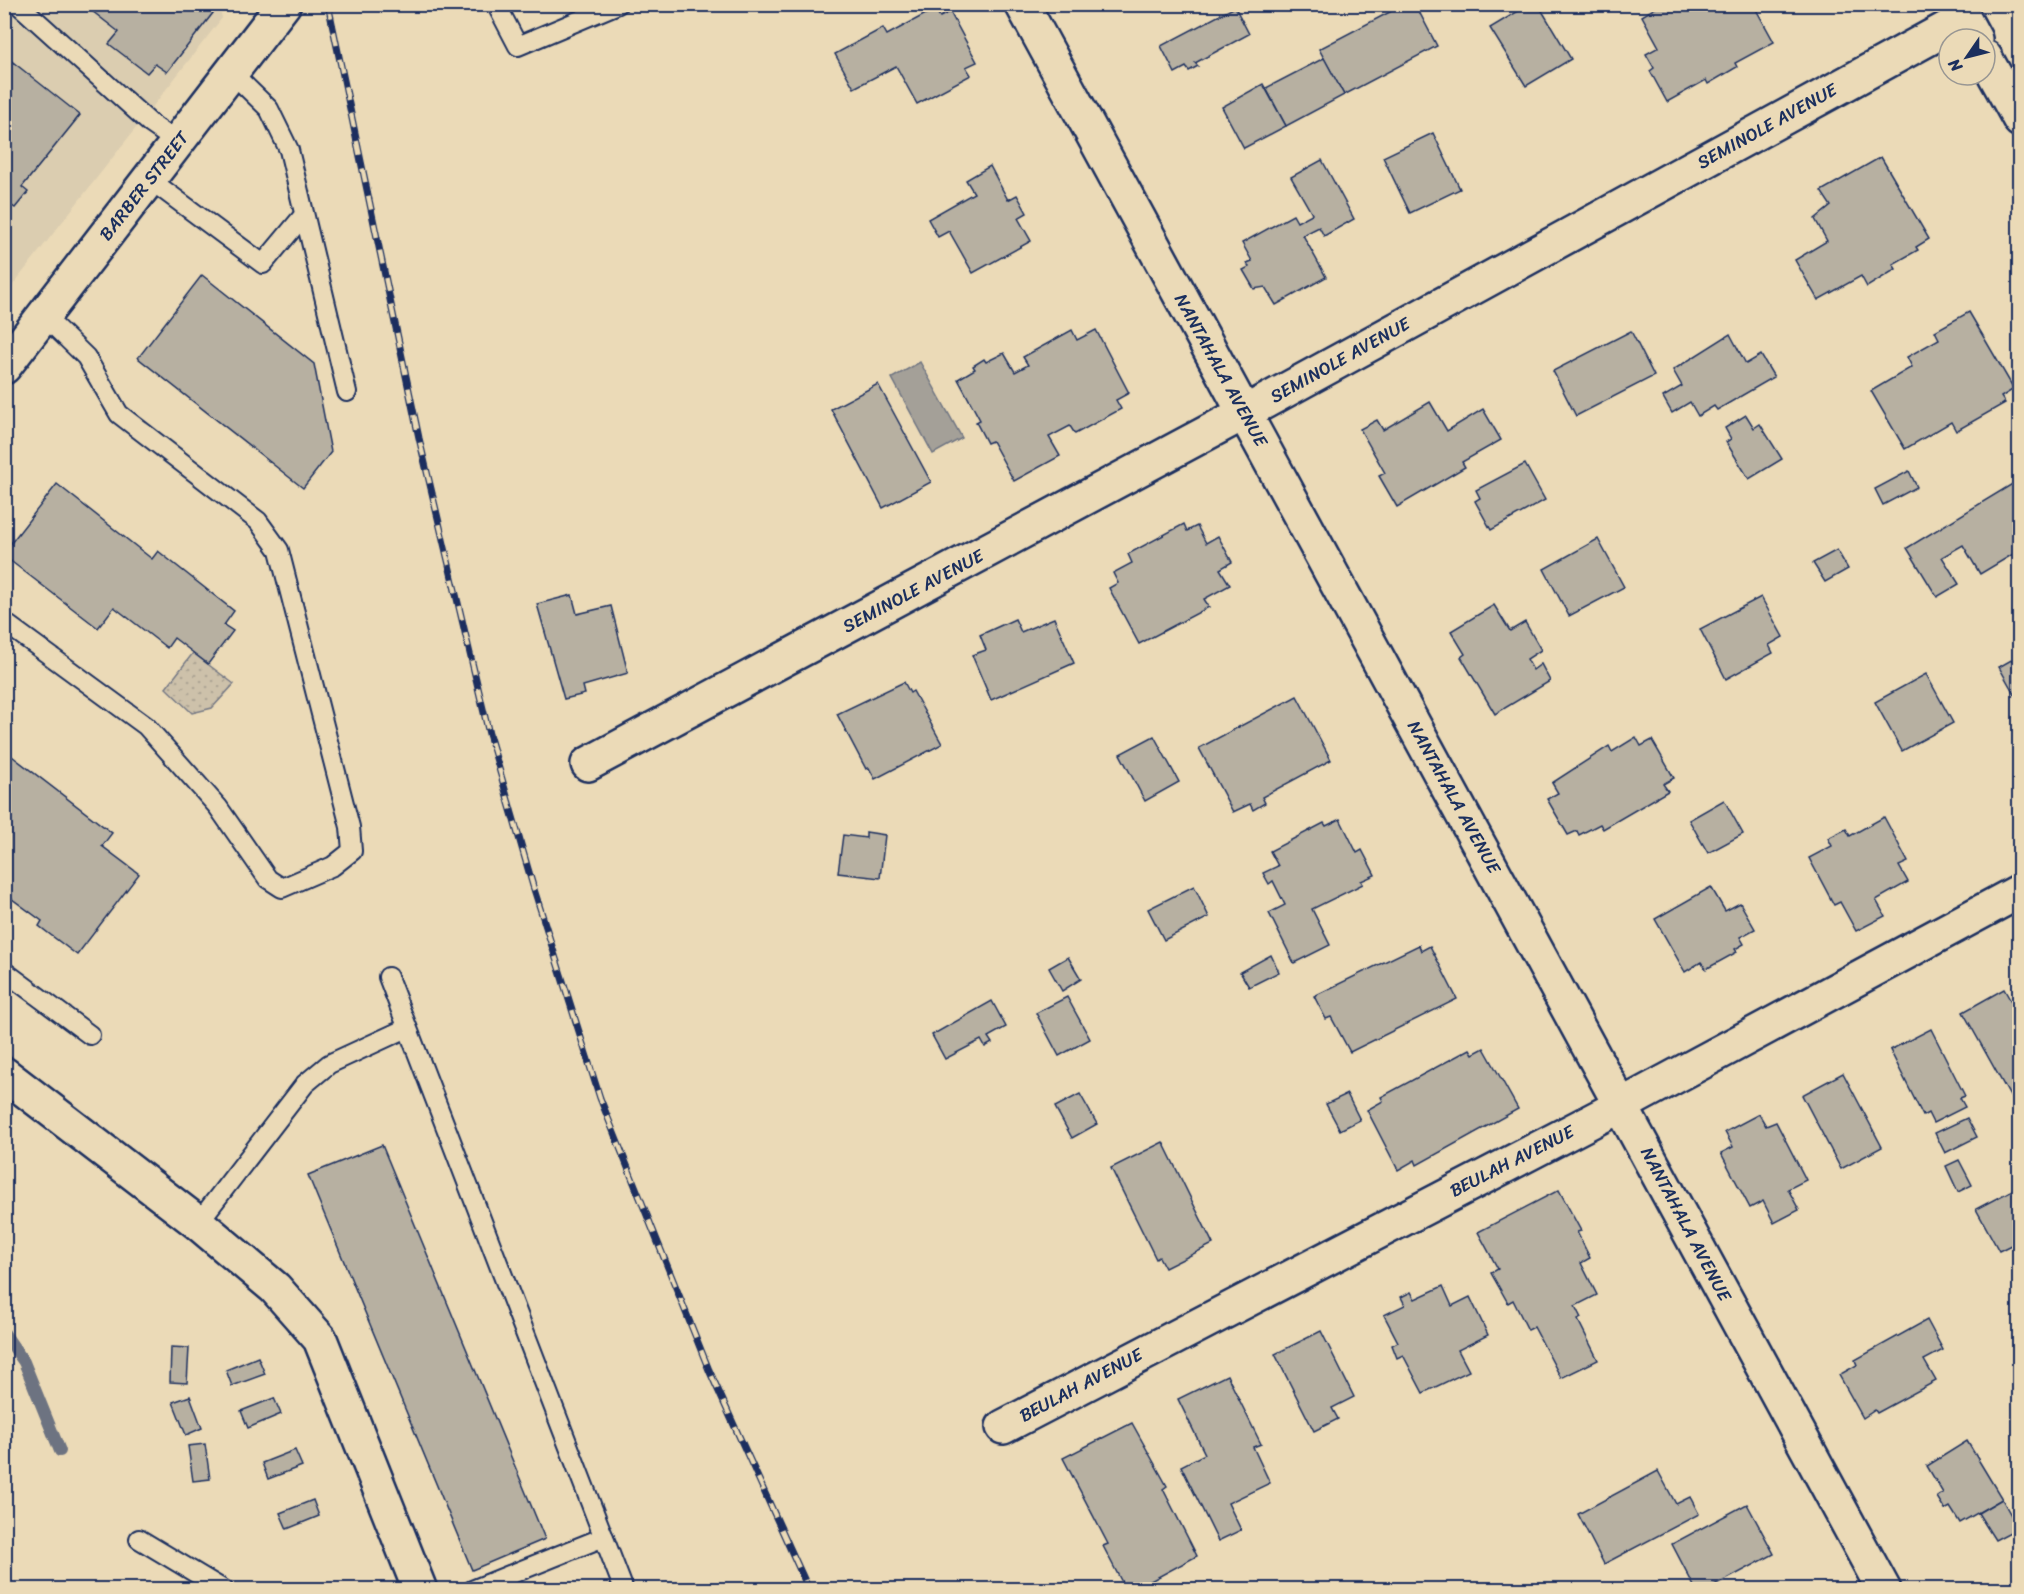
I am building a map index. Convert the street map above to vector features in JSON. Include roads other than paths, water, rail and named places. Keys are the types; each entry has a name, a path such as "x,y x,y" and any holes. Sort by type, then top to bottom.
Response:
{"street":[{"name":"NANTAHALA AVENUE","path":"1022,4 1622,1104 1884,1590"},
{"name":"BARBER STREET","path":"7,357 44,316 231,72 273,11"},
{"name":"SEMINOLE AVENUE","path":"588,764 1244,413 1965,21"},
{"path":"1997,79 2019,120"},
{"name":"BEULAH AVENUE","path":"1003,1427 1622,1104 2019,891"},
{"path":"4,1074 198,1223 275,1288 320,1339 420,1590"}],"lane":[{"path":"18,4 151,124 177,142"},
{"path":"496,4 518,46 618,4"},
{"path":"231,72 269,109 289,150 347,392"},
{"path":"149,179 263,264 303,216"},
{"path":"4,622 146,726 218,807 268,879 282,888 333,866 352,851 350,828 279,550 258,521 118,414 86,357 44,316"},
{"path":"4,971 90,1035"},
{"path":"388,977 624,1590"},
{"path":"198,1223 305,1084 329,1064 407,1028"},
{"path":"472,1590 604,1537"},
{"path":"139,1539 224,1590"}],"waterway":[{"path":"4,1333 24,1362 60,1451"}],"railway":[{"path":"328,4 419,438 489,734 533,886 600,1098 709,1370 809,1590"}]}
